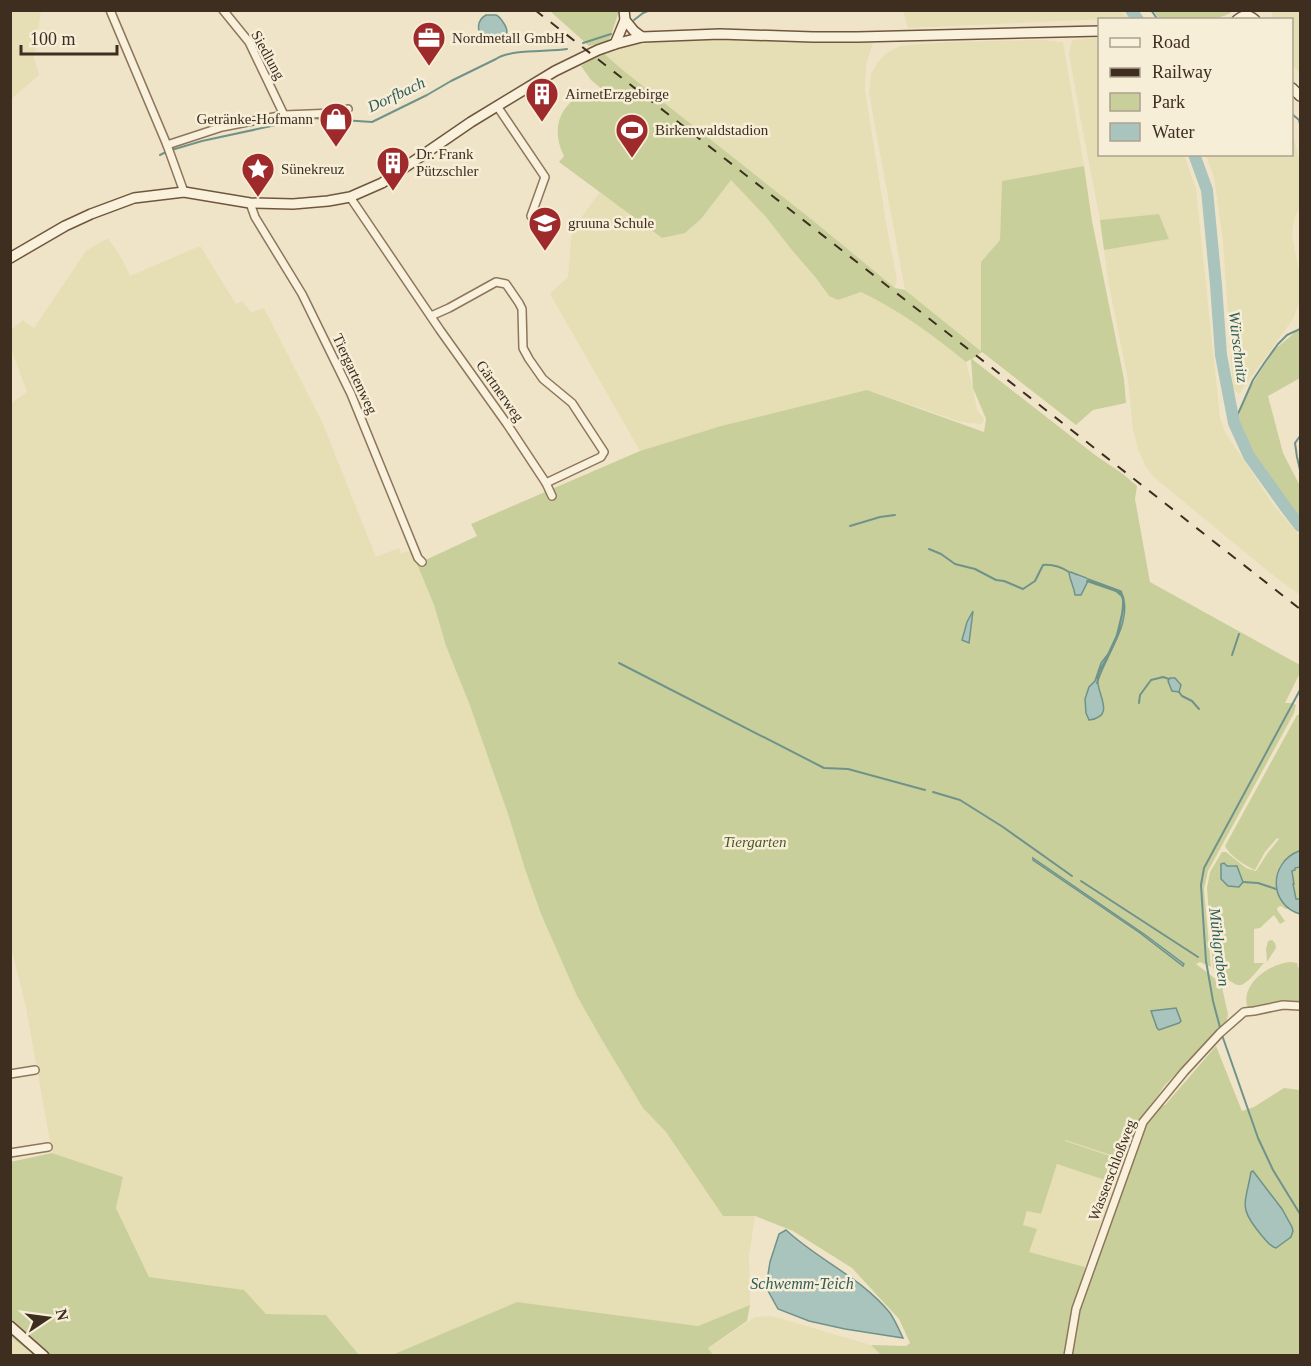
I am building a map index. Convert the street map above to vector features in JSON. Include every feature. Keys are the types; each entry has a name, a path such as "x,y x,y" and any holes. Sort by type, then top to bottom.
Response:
{"street":[{"path":"110,10 167,145 184,192"},
{"name":"Siedlung","path":"223,10 249,42 284,115"},
{"path":"624,15 633,31 642,37"},
{"path":"615,44 624,15"},
{"path":"1239,16 1252,16"},
{"path":"10,258 65,226 134,198 184,192 250,203 293,204 350,197 382,183 471,122 564,67 615,44 642,37 720,34 813,38 1098,31"},
{"path":"497,106 546,177 531,216"},
{"path":"167,145 222,127 284,115 336,113 348,109"},
{"name":"Gärtnerweg","path":"350,197 552,495"},
{"name":"Tiergartenweg","path":"250,203 255,217 302,294 351,394 418,558 422,562"},
{"path":"430,316 496,282 506,284 512,292 522,309 522,348 543,379 572,403 604,452 602,457 546,483"},
{"name":"Wasserschloßweg","path":"1068,1356 1076,1308 1143,1122 1184,1072 1221,1032 1244,1012 1283,1005 1300,1006"},
{"path":"10,1074 35,1070"},
{"path":"10,1153 48,1148"},
{"path":"10,1326 44,1356"}],"shaded area":[{"path":"11,10 41,11 34,58 39,75 11,99"},
{"path":"1118,10 1129,18 908,28 903,11"},
{"path":"1271,11 1300,11 1300,73 1293,66 1293,18 1273,18"},
{"path":"707,36 815,42 874,40 866,64 865,90 897,280 895,288 602,52 638,41 675,39 678,42 703,39"},
{"path":"1098,38 1098,156 1184,156 1196,189 1220,418 1225,432 1275,507 1300,536 1300,595 1155,478 1146,467 1138,449 1104,250 1169,238 1159,214 1100,220 1069,53 1072,40"},
{"path":"1043,40 1063,42 1084,166 1002,181 1000,240 981,262 982,351 905,290 869,93 871,74 886,53 900,46 948,42"},
{"path":"1293,136 1300,163 1300,206 1294,220 1292,235 1300,276 1300,301 1293,319 1239,394 1233,389 1223,242 1214,177 1206,156 1293,156"},
{"path":"731,180 766,217 829,296 838,300 861,292 886,304 939,340 966,362 977,410 984,419 982,424 961,422 868,390 721,426 640,451 550,294 568,277 572,230 600,192 662,238 685,233 701,219"},
{"path":"108,238 130,276 200,246 236,304 242,301 251,312 264,308 323,424 376,557 399,548 401,553 410,551 417,564 469,703 541,914 577,996 643,1108 666,1132 723,1216 755,1216 749,1255 750,1305 698,1326 517,1302 392,1355 359,1355 326,1315 266,1314 244,1290 149,1277 116,1208 123,1177 52,1153 26,1007 10,943 10,404 27,392 11,349 10,331 23,320 34,328 86,251"},
{"path":"1065,1139 1123,1159 1085,1267 1029,1252 1023,1225 1028,1211 1041,1214"},
{"path":"772,1316 871,1345 881,1355 713,1356 707,1349 755,1317"},
{"path":"11,1337 34,1355 11,1355"}],"green space":[{"path":"550,11 619,11 609,41 589,46"},
{"path":"1153,11 1233,11 1218,18 1159,18"},
{"name":"Tiergarten","path":"602,52 895,288 905,290 981,351 981,262 1000,240 1002,181 1084,166 1092,221 1124,379 1126,403 1093,410 1076,425 982,352 972,359 1137,486 1135,499 1150,582 1300,665 1300,673 1285,703 1296,705 1294,713 1208,871 1204,889 1211,967 1200,962 1196,964 1221,983 1228,1014 1226,1024 1165,1085 1140,1121 1123,1159 1065,1140 1119,1159 1111,1182 1057,1164 1041,1214 1027,1211 1023,1225 1037,1229 1029,1252 1085,1267 1064,1355 881,1355 871,1345 906,1346 910,1343 899,1319 852,1268 793,1231 755,1216 723,1216 666,1132 643,1108 602,1040 577,996 541,914 525,869 469,703 417,564 477,536 471,524 640,451 721,426 867,390 984,432 986,419 973,388 971,359 966,362 915,324 861,292 838,300 829,296 766,217 731,180 701,219 685,233 662,238 559,162 564,156 559,144 559,121 563,111 570,103 590,92 603,90 591,80 581,66"},
{"path":"1159,214 1169,239 1104,250 1100,220"},
{"path":"1299,329 1300,378 1268,396 1283,453 1300,486 1300,519 1255,460 1237,422 1246,394 1274,350"},
{"path":"1300,714 1300,852 1283,861 1276,876 1279,893 1290,909 1278,907 1277,910 1285,921 1280,924 1274,915 1260,928 1254,929 1254,963 1264,963 1248,980 1238,985 1213,968 1207,888 1210,872 1222,852 1226,852 1246,868 1256,871 1279,839 1277,838 1265,852 1255,870 1238,860 1225,846 1297,715"},
{"path":"1300,867 1300,899 1296,900 1292,871"},
{"path":"1272,940 1276,948 1267,962 1266,949 1268,941"},
{"path":"1291,962 1297,963 1300,973 1300,1004 1251,1009 1247,1006 1246,998 1249,990 1259,976 1275,966"},
{"path":"1216,1046 1242,1111 1254,1107 1284,1088 1300,1090 1300,1355 1070,1356 1076,1315 1144,1122 1157,1107 1165,1105"},
{"path":"52,1153 123,1177 116,1208 149,1277 244,1290 266,1314 326,1315 359,1355 34,1355 11,1337 10,1162"},
{"path":"517,1302 698,1326 750,1305 747,1321 708,1348 713,1355 392,1355"}],"water":[{"path":"486,15 496,15 500,18 506,28 506,36 494,40 483,39 478,26 480,20"},
{"path":"1069,573 1121,591 1125,607 1120,631 1098,675 1097,681 1104,708 1098,718 1089,720 1085,699 1119,630 1123,601 1121,593 1116,590 1088,581 1081,595 1075,595"},
{"path":"973,611 969,643 962,640"},
{"path":"1170,678 1175,678 1181,685 1179,692 1172,691 1168,681"},
{"path":"1299,851 1300,867 1292,871 1296,899 1300,899 1300,914 1282,902 1276,884 1282,865"},
{"path":"1033,858 1144,934 1184,964 1183,966 1140,933"},
{"path":"1224,863 1227,866 1237,866 1243,882 1239,887 1228,886 1221,879 1221,864"},
{"path":"1176,1008 1181,1021 1159,1030 1151,1011"},
{"path":"1253,1171 1282,1209 1292,1227 1291,1237 1276,1248 1262,1236 1246,1212 1246,1200"},
{"name":"Schwemm-Teich","path":"786,1230 879,1301 892,1316 903,1338 809,1321 778,1309 766,1287 770,1262 779,1234"}],"waterway":[{"name":"Dorfbach","path":"634,20 650,10"},
{"name":"Würschnitz","path":"1131,10 1137,18"},
{"name":"Mühlgraben","path":"1151,10 1157,18"},
{"name":"Dorfbach","path":"583,43 611,34"},
{"name":"Dorfbach","path":"160,155 202,141 304,119 372,122 502,56 520,52 567,49"},
{"name":"Mühlgraben","path":"1293,115 1300,124"},
{"name":"Würschnitz","path":"1195,156 1207,190 1221,355 1234,423 1249,456 1300,526"},
{"name":"Dorfbach","path":"10,253 26,244"},
{"path":"1234,423 1253,380 1265,362 1287,335 1300,329"},
{"name":"Mühlgraben","path":"1300,436 1295,443 1300,470"},
{"path":"850,526 895,515"},
{"path":"929,549 955,564 975,569 996,580 1023,589 1035,581 1043,565 1057,566 1069,572"},
{"path":"1087,581 1116,591 1123,597 1123,610 1117,635"},
{"path":"1232,655 1239,634"},
{"path":"1097,683 1115,641"},
{"path":"619,663 824,768 848,769 925,790"},
{"path":"1139,703 1140,695 1151,680 1163,677 1169,679"},
{"name":"Mühlgraben","path":"1300,690 1204,868 1201,885 1206,961 1222,1035 1258,1138 1273,1170 1300,1214"},
{"path":"1179,692 1199,709"},
{"path":"933,792 960,800 1003,827 1072,876"},
{"path":"1081,881 1198,957"},
{"path":"1243,882 1258,883 1276,889"}],"railway":[{"path":"535,10 1300,609"}],"place":[{"name":"Nordmetall GmbH","path":"429,67"},
{"name":"AirnetErzgebirge","path":"542,123"},
{"name":"Getränke-Hofmann","path":"336,148"},
{"name":"Birkenwaldstadion","path":"632,159"},
{"name":"Dr. Frank Pützschler","path":"393,192"},
{"name":"Sünekreuz","path":"258,198"},
{"name":"gruuna Schule","path":"545,252"}]}
